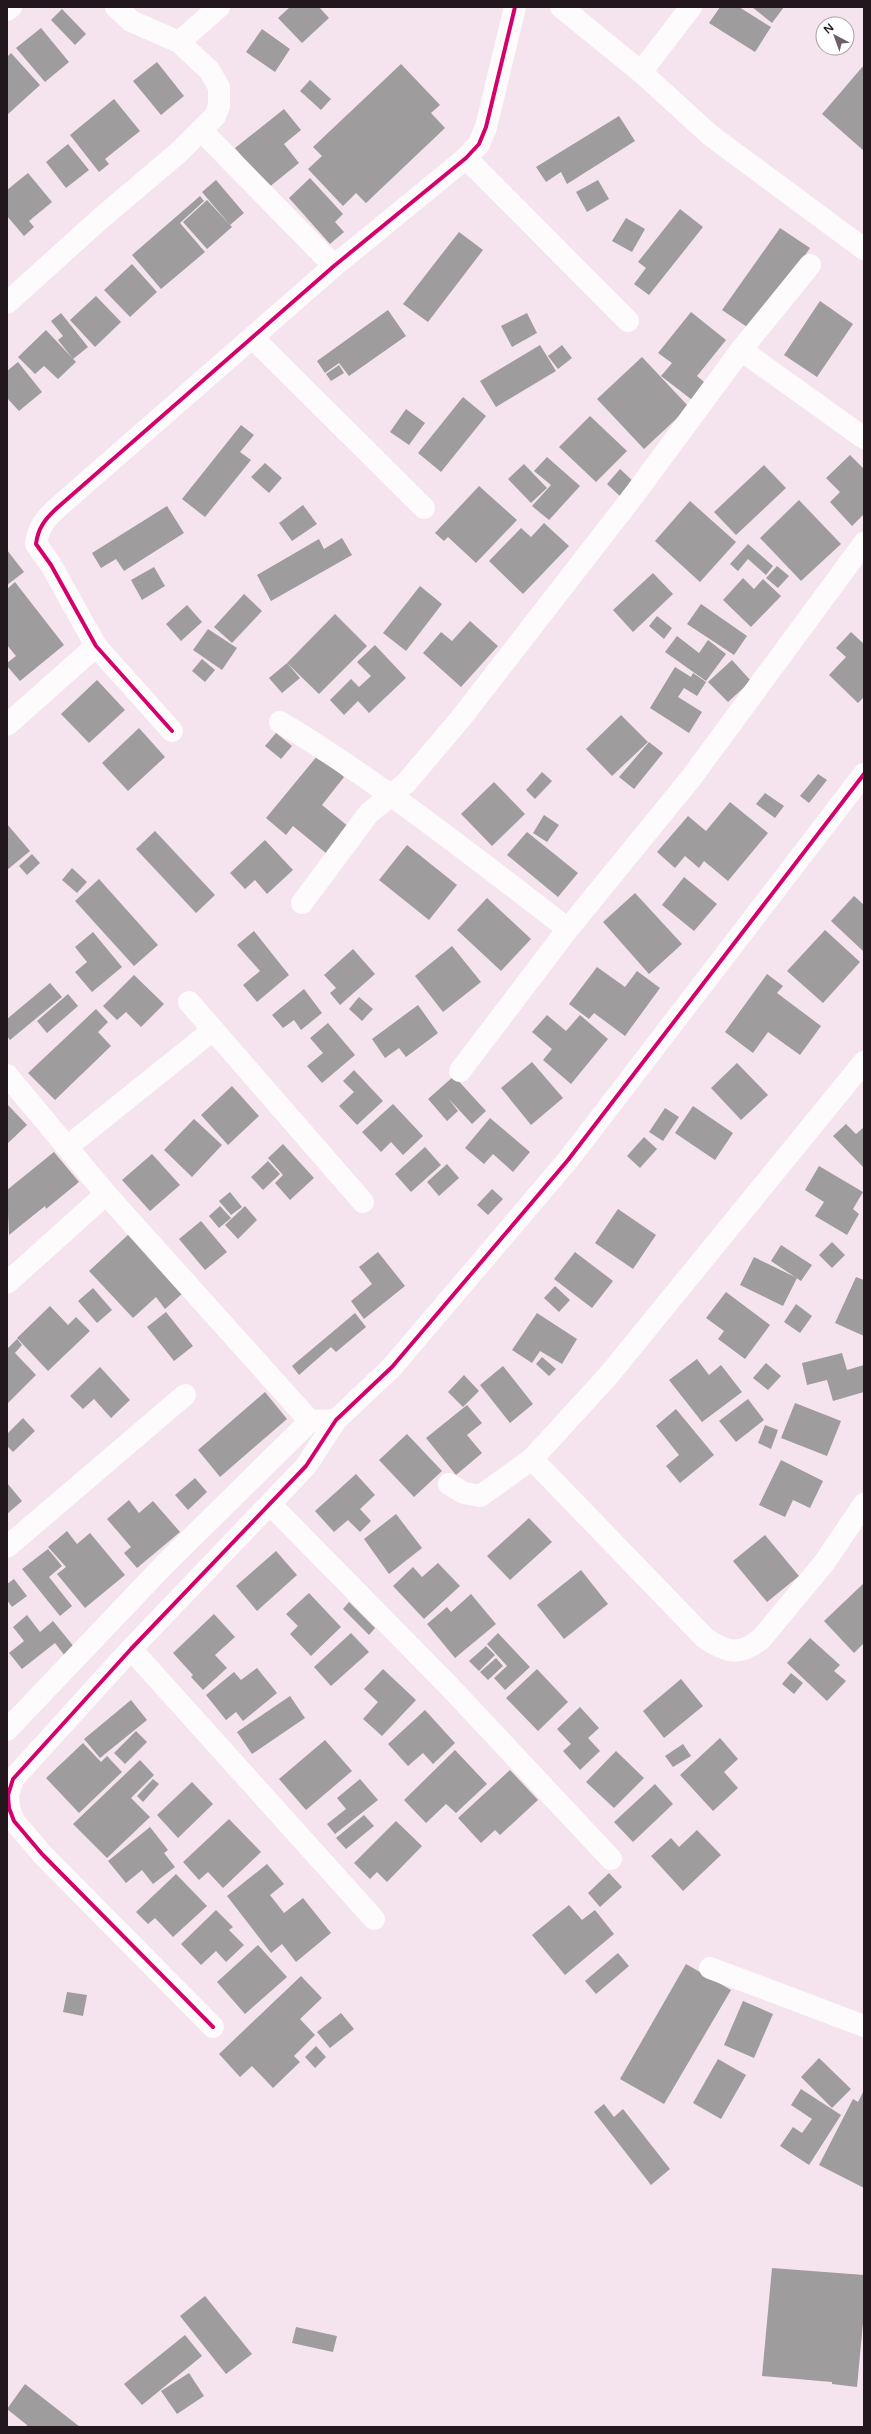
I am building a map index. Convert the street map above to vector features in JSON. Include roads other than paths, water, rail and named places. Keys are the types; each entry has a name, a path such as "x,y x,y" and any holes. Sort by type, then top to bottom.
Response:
{"street":[{"path":"7,10 10,7"},
{"path":"7,303 202,131 215,116 219,106 219,87 209,70 179,42 131,21 116,7"},
{"path":"179,42 220,7"},
{"path":"172,731 96,646 51,565 36,544 38,531 46,519 57,508 334,266 466,158 479,144 486,127 515,7"},
{"path":"561,7 641,72 710,135 864,249"},
{"path":"641,72 691,7"},
{"path":"202,131 334,266"},
{"path":"466,158 628,321"},
{"path":"302,903 369,813 391,795 428,760 634,495 741,350 810,265"},
{"path":"252,338 424,508"},
{"path":"741,350 864,438"},
{"path":"460,1071 568,929 691,778 864,543"},
{"path":"7,725 96,646"},
{"path":"280,722 326,750 391,795 568,929"},
{"path":"213,2027 42,1854 14,1821 9,1808 8,1795 13,1780 131,1649 306,1466 336,1420 392,1367 568,1160 864,774"},
{"path":"189,1002 363,1202"},
{"path":"67,1147 213,1030"},
{"path":"449,1484 464,1493 480,1496 532,1459 608,1376 864,1062"},
{"path":"7,1075 106,1194 310,1421"},
{"path":"7,1282 106,1194"},
{"path":"7,1547 185,1395"},
{"path":"7,1730 165,1564 310,1421 336,1420"},
{"path":"532,1459 705,1638 733,1652 751,1648 761,1640 824,1563 864,1504"},
{"path":"270,1504 448,1686 611,1859"},
{"path":"131,1649 374,1919"},
{"path":"710,1968 864,2026"}]}
